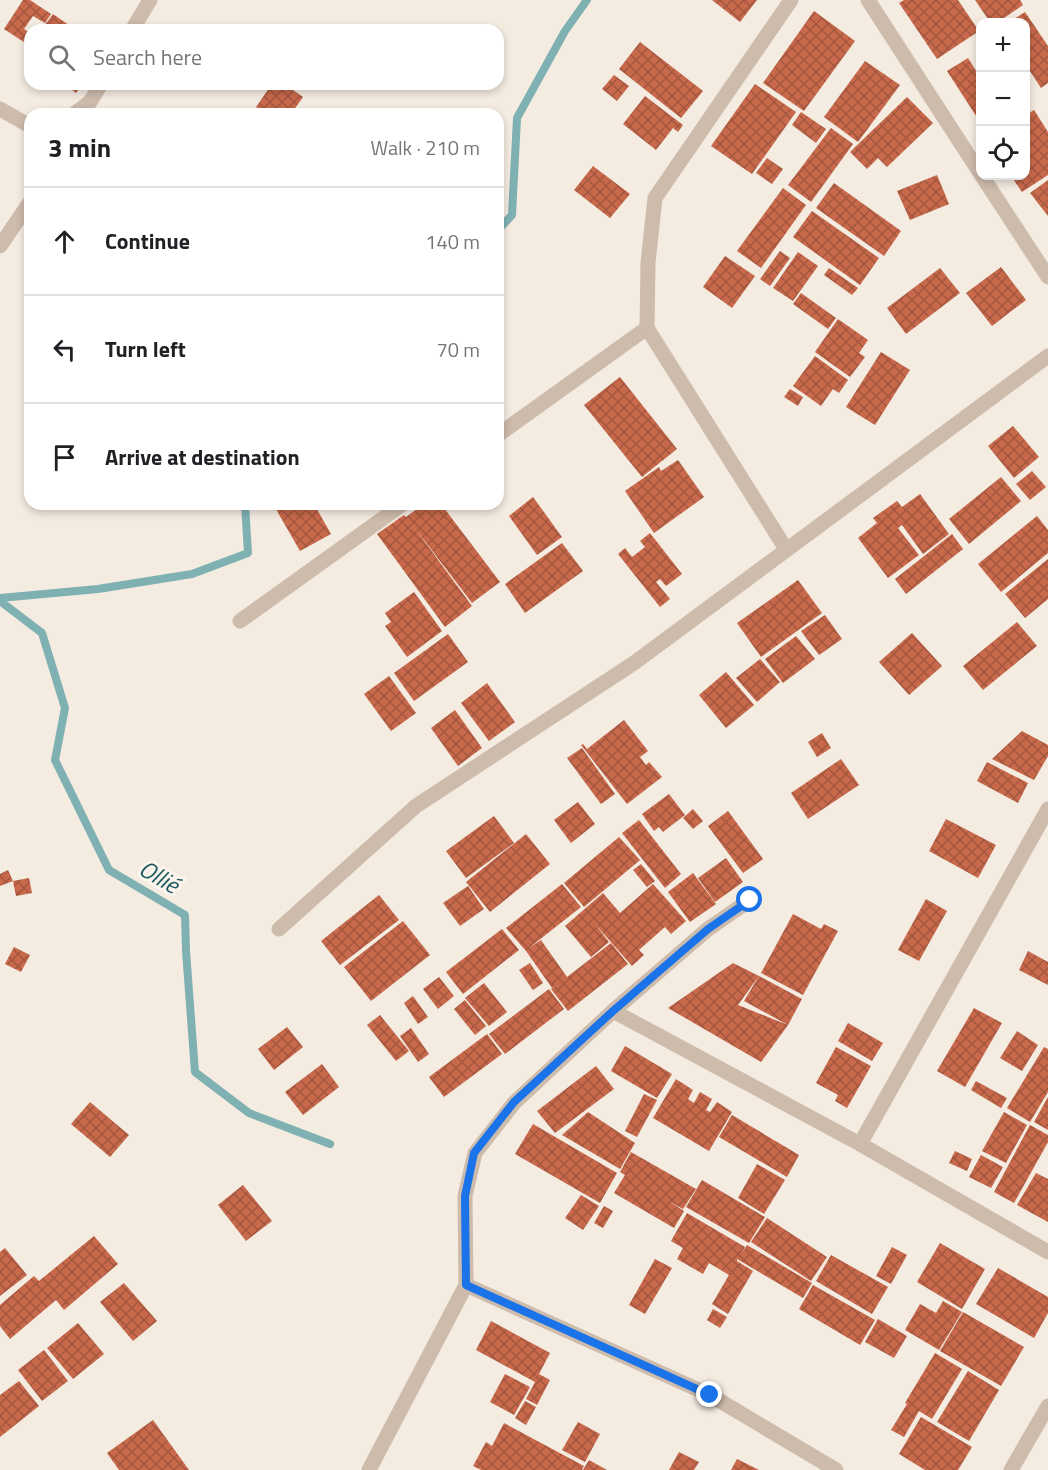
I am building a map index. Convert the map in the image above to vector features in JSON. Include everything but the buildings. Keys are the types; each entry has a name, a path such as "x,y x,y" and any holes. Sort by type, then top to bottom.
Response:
{"street":[{"path":"136,24 150,0"},
{"path":"786,549 647,328 648,263 655,198 791,0"},
{"path":"868,0 976,166"},
{"path":"82,108 90,102 97,90"},
{"path":"0,109 24,123"},
{"path":"985,180 1048,277"},
{"path":"0,246 24,211"},
{"path":"504,431 647,328"},
{"path":"279,929 416,806 634,663 1048,356"},
{"path":"240,621 394,510"},
{"path":"860,1144 1048,809"},
{"path":"369,1470 466,1285 465,1196 474,1153 514,1102 613,1011 708,929 750,900"},
{"path":"613,1011 860,1144 1048,1252"},
{"path":"466,1285 710,1395 836,1470"},
{"path":"1011,1470 1048,1406"}],"waterway":[{"path":"504,224 512,215 517,118 565,31 587,0"},
{"path":"0,598 98,589 192,574 248,553 245,510"},
{"name":"Ollié","path":"0,601 42,633 65,708 55,760 109,870 185,915 195,1072 249,1113 330,1144"}],"route":[{"path":"710,1395 466,1285 465,1196 474,1153 514,1102 613,1011 708,929 750,900"}]}
